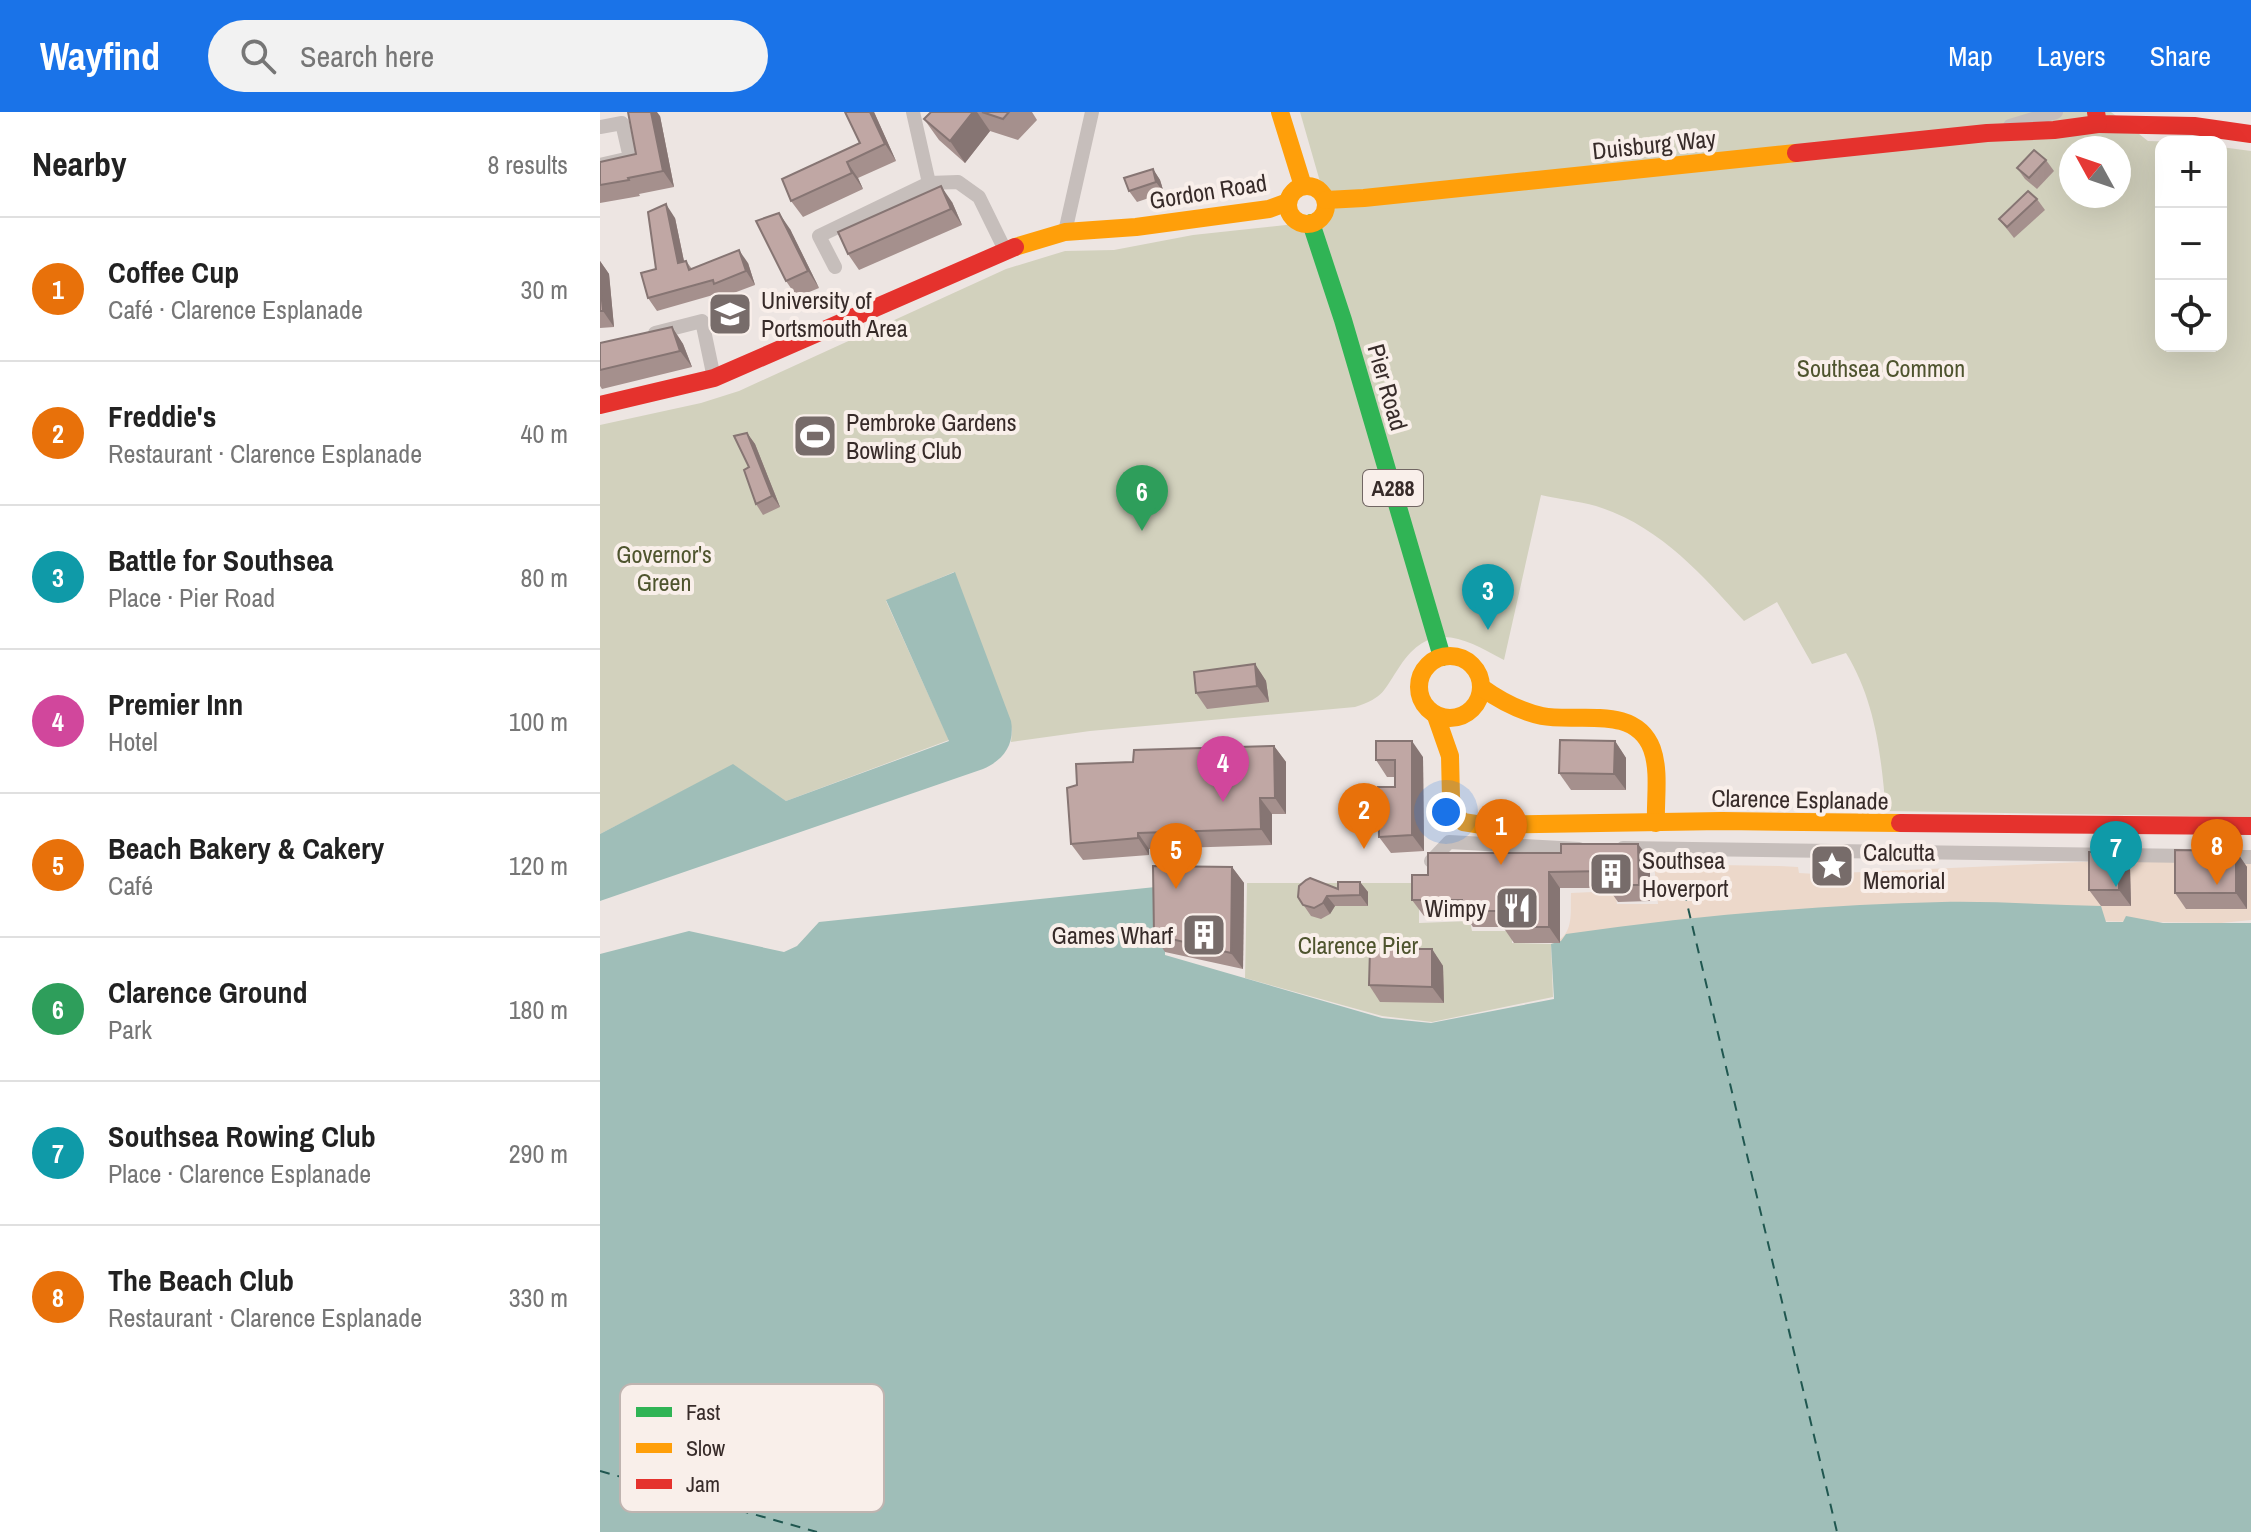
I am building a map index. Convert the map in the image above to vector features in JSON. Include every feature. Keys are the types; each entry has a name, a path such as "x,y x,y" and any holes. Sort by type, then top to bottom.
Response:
{"street":[{"path":"913,112 929,183"},
{"path":"1065,232 1092,112"},
{"path":"1280,112 1303,186"},
{"name":"Duisburg Way","path":"1987,133 2056,112"},
{"name":"Duisburg Way","path":"1326,200 1987,133 2054,130 2097,118 2239,128"},
{"path":"600,127 622,123 630,158 600,165"},
{"path":"835,267 819,236 929,183 958,182 979,197 1005,250"},
{"path":"1288,202 1290,194 1303,186 1317,188 1326,200 1326,208 1323,215 1311,223"},
{"name":"Gordon Road","path":"600,405 714,378 1005,250 1065,232 1136,227 1269,209 1288,202"},
{"name":"A288","path":"1288,202 1291,216 1297,221 1311,223"},
{"name":"Pier Road","path":"1311,223 1343,320 1442,657"},
{"path":"644,335 702,321 714,378"},
{"path":"1452,656 1469,662 1479,677 1479,697 1467,713 1457,718 1436,716 1422,703 1418,684 1426,667 1442,657 1452,656"},
{"path":"1481,687 1513,707 1544,717 1618,719 1633,724 1645,735 1653,750 1656,823"},
{"name":"Clarence Esplanade","path":"1436,716 1449,745 1452,801 1456,816 1466,823 1722,821 2251,826"},
{"path":"1431,861 1449,842 1564,850 2251,857"}],"green space":[{"name":"Southsea Common","path":"1300,112 2111,112 2148,141 2155,141 2155,352 2227,352 2227,148 2251,151 2251,817 1886,811 1871,710 1846,653 1812,664 1777,602 1744,621 1678,553 1640,526 1596,506 1541,495 1504,660 1462,640 1436,638 1412,651 1378,696 1355,707 1090,731 1011,742 1012,730 954,572 886,601 949,740 786,801 733,765 600,834 600,425 701,403 739,391 1006,269 1065,251 1114,250 1193,235 1331,220"},
{"name":"Clarence Pier","path":"1247,883 1419,883 1419,923 1470,921 1472,931 1512,931 1512,943 1551,944 1553,997 1432,1022 1382,1016 1245,978"}],"sand":[{"path":"2251,857 2251,920 2221,923 2086,921 1551,944 1568,930 1571,893 1615,891 1617,904 1658,904 1654,864 1798,867 1799,873 1817,874"}],"water":[{"path":"955,572 1011,721 1009,744 997,761 983,769 600,901 600,834 733,764 786,801 949,741 886,600"},
{"path":"1165,886 1165,955 1382,1018 1431,1023 1554,999 1551,944 1561,941 1566,934 1660,922 1754,912 1962,902 2101,906 2106,922 2123,922 2126,916 2163,923 2251,923 2251,1532 600,1532 600,954 689,931 784,952 797,946 819,922"}],"building":[{"path":"628,112 651,112 663,171 600,185 600,162 636,154"},
{"path":"845,112 870,112 885,144 847,162 852,173 791,201 782,179 860,143"},
{"path":"931,112 973,112 950,141 924,119"},
{"path":"982,112 1009,112 1003,119"},
{"path":"2034,150 2046,160 2029,178 2017,168"},
{"path":"1153,169 1156,182 1129,191 1124,178"},
{"path":"941,186 951,209 848,254 838,232"},
{"path":"2028,191 2037,199 2007,227 1999,219"},
{"path":"666,204 678,263 686,261 689,270 739,250 746,271 714,284 713,280 648,298 641,273 656,269 648,212"},
{"path":"779,213 808,271 786,281 756,221"},
{"path":"600,280 603,311 600,311"},
{"path":"672,327 680,351 600,370 600,343"},
{"path":"747,433 772,496 756,504 744,470 749,467 734,436"},
{"path":"1255,664 1257,686 1196,693 1194,672"},
{"path":"1560,740 1615,741 1614,774 1559,773"},
{"path":"1376,741 1412,741 1412,835 1379,837 1378,787 1395,787 1395,760 1376,760"},
{"path":"1274,746 1275,798 1260,798 1261,829 1138,833 1138,838 1071,844 1067,788 1077,785 1076,764 1133,762 1134,750"},
{"path":"1561,844 1638,844 1639,885 1606,885 1606,871 1549,872 1549,927 1503,927 1503,911 1462,911 1462,900 1412,900 1412,875 1428,875 1428,853 1561,853"},
{"path":"2175,850 2236,851 2236,893 2175,893"},
{"path":"2089,852 2119,852 2119,890 2089,890"},
{"name":"Games Wharf","path":"1153,866 1232,867 1231,953 1154,935"},
{"path":"1310,878 1338,889 1338,882 1360,882 1360,895 1327,896 1323,903 1314,908 1303,905 1298,897 1299,886"},
{"path":"1370,949 1432,949 1432,987 1369,985"}],"ferry route":[{"path":"1684,891 1837,1532"},
{"path":"600,1471 620,1477"},
{"path":"746,1512 817,1532"}],"traffic: fast":[{"path":"1311,223 1343,320 1442,657"}],"traffic: slow":[{"path":"1280,112 1303,186"},
{"path":"1326,200 1796,153"},
{"path":"1307,186 1320,192 1326,205 1320,218 1307,224 1294,218 1288,205 1294,192 1307,186"},
{"path":"1015,247 1065,232 1136,227 1269,209 1288,202"},
{"path":"1450,656 1462,658 1472,665 1479,675 1481,687 1479,699 1472,709 1462,716 1450,718 1438,716 1428,709 1421,699 1419,687 1421,675 1428,665 1438,658 1450,656"},
{"path":"1481,687 1534,714 1556,718 1604,718 1633,726 1644,735 1652,749 1657,776 1656,823"},
{"path":"1436,716 1450,756 1451,798 1455,814 1463,822 1482,825 1722,821 1900,823"}],"traffic: jam":[{"path":"2096,112 2098,124 2194,126 2251,134"},
{"path":"1796,153 2098,124"},
{"path":"600,405 714,378 1015,247"},
{"path":"1900,823 2251,826"}],"place":[{"name":"University of Portsmouth Area","path":"730,314"},
{"name":"Pembroke Gardens Bowling Club","path":"815,436"},
{"name":"Clarence Ground","path":"1142,531"},
{"name":"Battle for Southsea","path":"1488,630"},
{"name":"Premier Inn","path":"1223,802"},
{"name":"Freddie's","path":"1364,849"},
{"name":"Coffee Cup","path":"1501,865"},
{"name":"Calcutta Memorial","path":"1832,866"},
{"name":"Southsea Hoverport","path":"1611,874"},
{"name":"The Beach Club","path":"2217,885"},
{"name":"Southsea Rowing Club","path":"2116,887"},
{"name":"Beach Bakery & Cakery","path":"1176,889"},
{"name":"Wimpy","path":"1517,908"},
{"name":"Games Wharf","path":"1204,935"}],"park label":[{"name":"Governor's Green","path":"664,568"}]}
